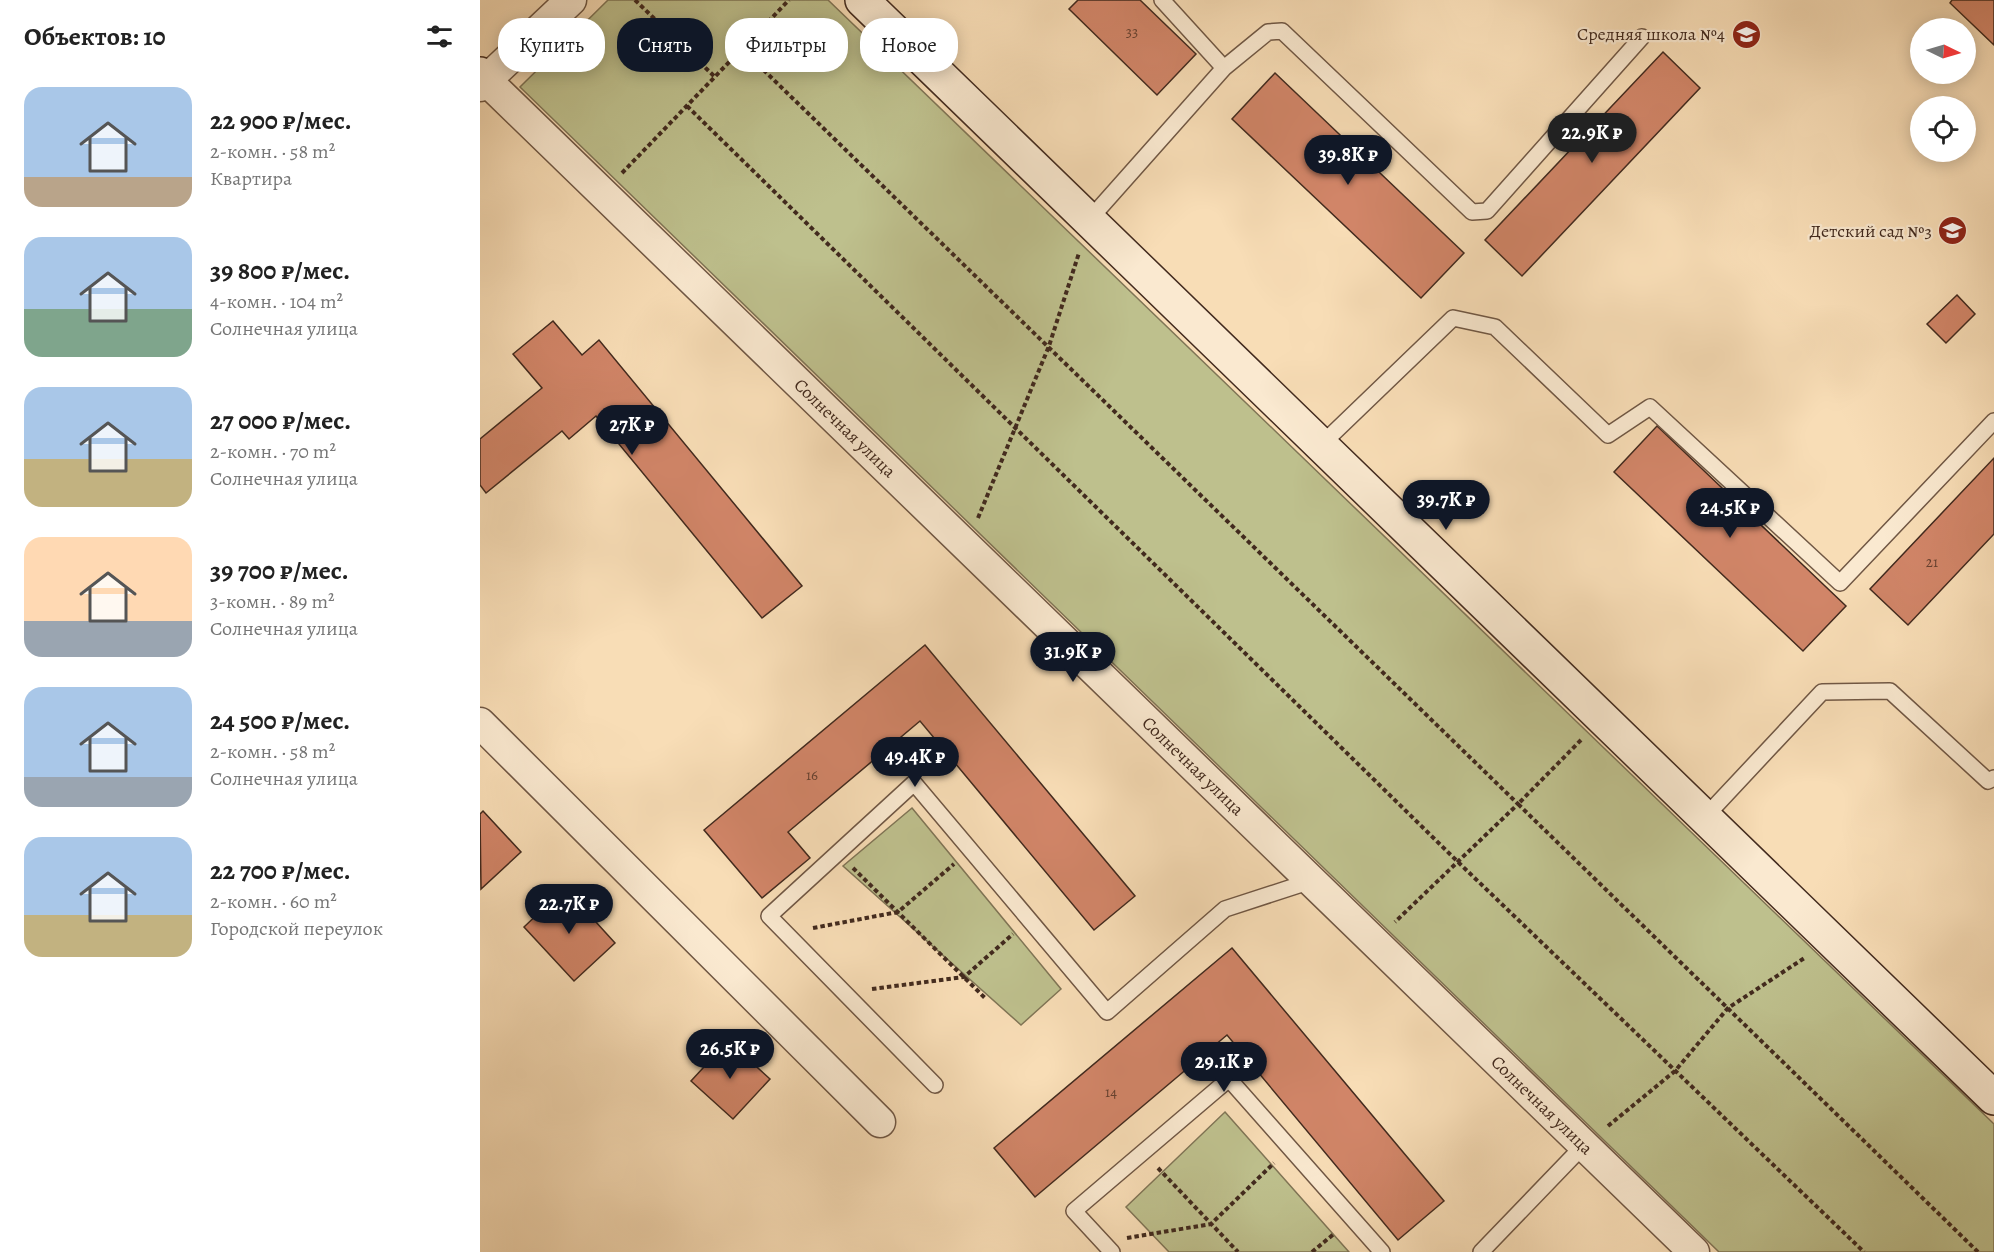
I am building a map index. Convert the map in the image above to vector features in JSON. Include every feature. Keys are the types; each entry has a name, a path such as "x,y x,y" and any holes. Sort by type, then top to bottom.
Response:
{"street":[{"path":"482,80 571,0"},
{"path":"862,0 1994,1098"},
{"name":"Солнечная улица","path":"482,80 603,193 1694,1252"},
{"path":"480,723 880,1122"}],"lane":[{"path":"1162,0 1224,68"},
{"path":"1089,220 1224,68 1268,32 1281,31 1472,212 1487,211 1642,37"},
{"path":"1321,445 1453,318 1495,327 1608,435 1650,407 1840,583 1994,421"},
{"path":"1705,817 1822,692 1890,692 1988,781 1994,778"},
{"path":"935,1085 769,916 914,783 1107,1012 1225,909 1311,880"},
{"path":"1107,1247 1074,1211 1229,1079 1382,1252"},
{"path":"1481,1252 1584,1145"}],"path":[{"path":"635,0 715,77"},
{"path":"772,18 789,0"},
{"path":"603,193 725,67"},
{"path":"766,72 1978,1252"},
{"path":"687,106 1458,862 1864,1252"},
{"path":"967,546 1048,346 1089,220"},
{"path":"1374,942 1518,804 1602,718"},
{"path":"786,934 898,912 970,850"},
{"path":"838,853 985,998"},
{"path":"844,993 964,977 1029,920"},
{"path":"1584,1145 1676,1071 1728,1008 1831,940"},
{"path":"1107,1247 1211,1224 1289,1148"},
{"path":"1143,1152 1238,1252"},
{"path":"1312,1252 1352,1219"}],"green space":[{"path":"608,0 828,0 847,18 725,18 725,72 848,72 848,19 860,31 860,72 903,72 1994,1124 1994,1252 1719,1252 520,87 535,72 605,72 605,18 590,18"},
{"path":"912,808 1061,989 1021,1025 843,866"},
{"path":"1225,1112 1349,1252 1169,1252 1126,1207"}],"building":[{"path":"1078,0 1140,0 1196,54 1157,95 1069,9"},
{"path":"1952,0 1994,0 1994,45 1976,28 1976,18 1966,18 1950,3"},
{"path":"1663,52 1700,88 1522,276 1485,240"},
{"path":"1275,73 1464,253 1421,298 1232,119"},
{"path":"1957,295 1975,314 1946,343 1927,324"},
{"path":"553,321 582,355 599,340 802,586 762,618 596,416 569,439 562,431 486,493 480,485 480,439 542,388 513,354"},
{"path":"1657,426 1846,606 1803,651 1614,472"},
{"path":"1994,458 1994,534 1908,625 1870,589"},
{"path":"925,645 1135,896 1094,930 920,721 788,832 810,858 762,898 704,830"},
{"path":"483,811 521,852 481,889 480,814"},
{"path":"565,888 615,943 574,981 524,927"},
{"path":"1232,948 1444,1201 1398,1240 1227,1035 1035,1197 994,1148"},
{"path":"728,1041 770,1079 733,1119 691,1081"}],"place":[{"name":"Средняя школа №4","path":"1746,34"},
{"name":"Детский сад №3","path":"1953,231"}]}
